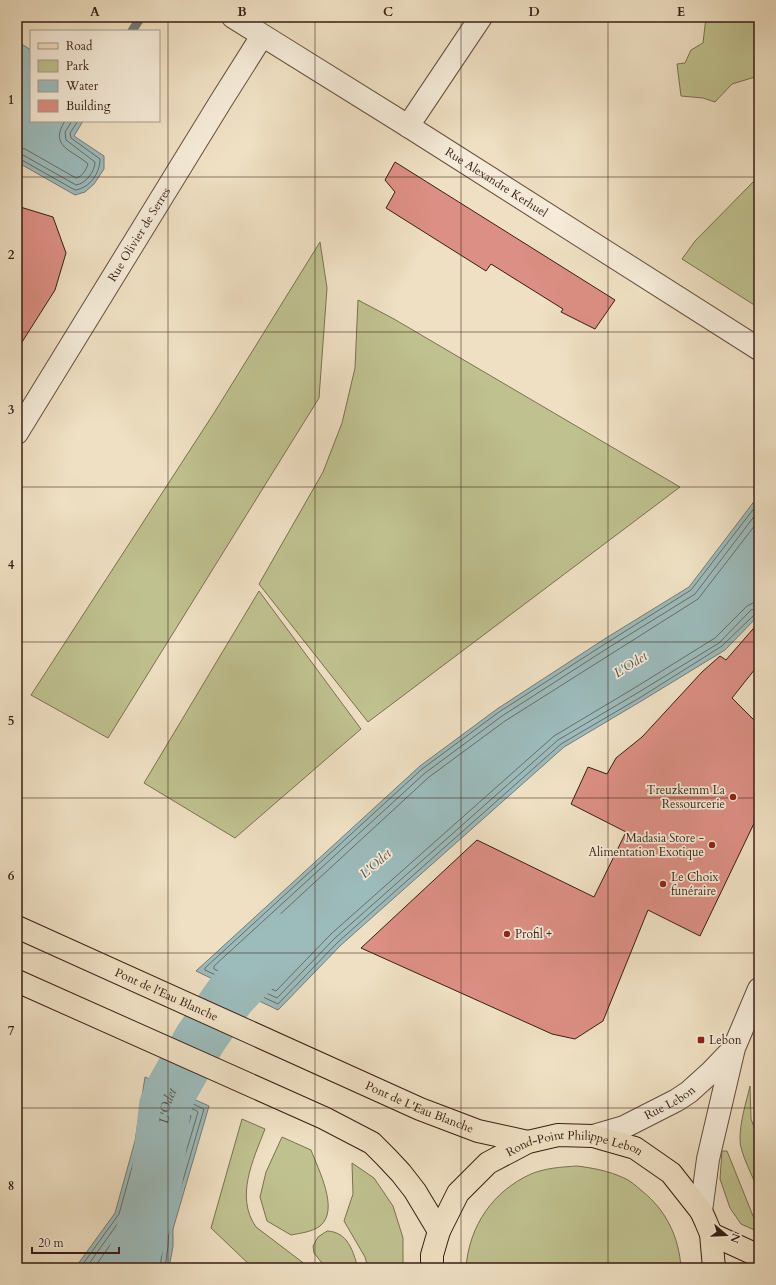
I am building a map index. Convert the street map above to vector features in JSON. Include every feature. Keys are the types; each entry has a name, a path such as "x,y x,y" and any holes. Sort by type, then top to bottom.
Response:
{"main road":[{"name":"Pont de l'Eau Blanche","path":"17,927 316,1062"},
{"path":"17,981 324,1118 372,1143 401,1173 415,1191 439,1231"},
{"name":"Pont de L'Eau Blanche","path":"316,1062 420,1109 478,1131 528,1142"},
{"name":"Rond-Point Philippe Lebon","path":"432,1268 432,1255 439,1231 458,1193 488,1163 528,1142 558,1135 592,1136 635,1148 671,1173 701,1211 711,1234 714,1268"},
{"path":"711,1234 759,1256"}],"street":[{"name":"Rue Alexandre Kerhuel","path":"234,17 759,349"},
{"path":"408,126 481,17"},
{"name":"Rue Olivier de Serres","path":"17,433 262,36"},
{"name":"Rue Lebon","path":"701,1211 708,1159 734,1048 759,989"},
{"name":"Rue Lebon","path":"592,1136 624,1127 677,1100 689,1092 710,1073 734,1048"}],"green space":[{"path":"706,17 759,17 759,74 755,77 732,84 715,102 703,98 681,96 677,64 685,63 691,50 703,43"},
{"path":"759,176 759,308 682,259 695,241"},
{"path":"320,242 327,288 319,398 108,738 31,695 214,413"},
{"path":"358,300 394,319 680,487 368,722 259,584 323,472 342,423 355,368"},
{"path":"259,591 361,729 235,838 144,783"},
{"path":"750,1086 751,1119 759,1140 759,1192 744,1158 740,1144 742,1119"},
{"path":"242,1119 265,1129 248,1178 246,1191 250,1215 256,1227 310,1268 253,1268 211,1228"},
{"path":"282,1137 311,1150 326,1189 328,1200 326,1219 320,1226 310,1231 291,1235 267,1221 260,1197 266,1172"},
{"path":"722,1151 727,1151 753,1216 759,1224 759,1232 741,1224 730,1208 720,1179"},
{"path":"352,1163 374,1178 393,1206 403,1238 403,1268 368,1268 365,1257 344,1221 353,1194"},
{"path":"577,1166 613,1173 629,1181 650,1198 670,1225 680,1257 681,1268 466,1268 472,1238 478,1224 485,1212 505,1190 517,1181 542,1170"},
{"path":"327,1231 334,1232 345,1239 352,1249 358,1268 326,1268 314,1253 313,1246 318,1237"}],"water":[{"path":"17,41 30,49 30,122 82,122 74,136 104,156 104,169 94,184 85,192 75,195 17,162"},
{"path":"759,495 759,615 725,650 564,747 341,945 278,1010 196,971 420,766 497,709 606,638 689,587"},
{"path":"145,1077 209,1106 173,1229 173,1246 169,1268 75,1268 115,1213 135,1141"}],"building":[{"path":"395,162 615,300 595,329 561,312 563,309 491,264 486,271 386,208 395,192 385,180"},
{"path":"17,206 53,217 66,253 55,290 17,350"},
{"path":"759,622 759,664 732,698 759,725 759,813 700,936 648,910 603,1021 575,1039 552,1034 361,948 477,840 594,897 626,832 571,804 588,767 607,774 616,758 642,737 702,672 720,656 726,660"}],"waterway":[{"path":"133,30 141,17"},
{"name":"L'Odet","path":"130,1268 148,1213 157,1178 165,1106 171,1091 200,1039 229,997 265,958 286,939"}],"place":[{"name":"Treuzkemm La Ressourcerie","path":"733,797"},
{"name":"Madasia Store - Alimentation Exotique","path":"712,845"},
{"name":"Le Choix funéraire","path":"663,884"},
{"name":"Profil +","path":"507,934"},
{"name":"Lebon","path":"701,1040"}]}
